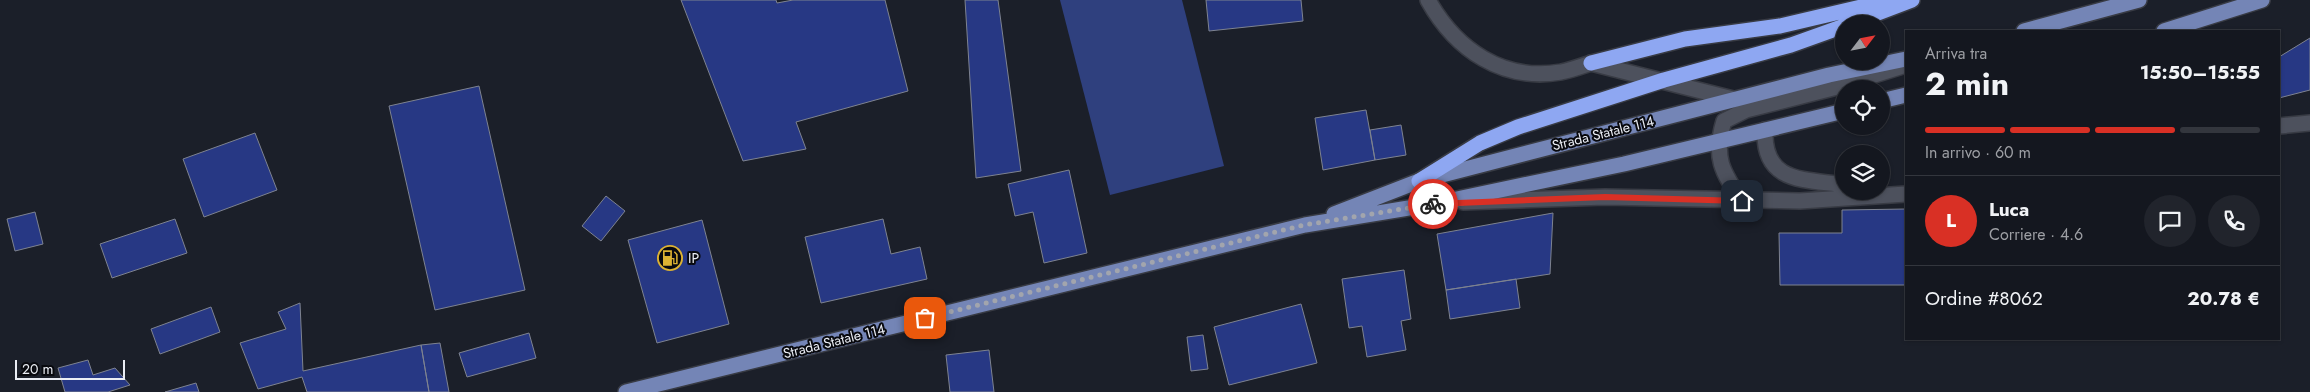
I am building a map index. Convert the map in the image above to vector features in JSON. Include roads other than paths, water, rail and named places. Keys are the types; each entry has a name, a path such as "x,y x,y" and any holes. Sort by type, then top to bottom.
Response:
{"highway":[{"path":"1591,63 1685,39 1780,26 1890,0"},
{"path":"1872,15 1912,0"},
{"path":"1419,181 1480,142 1518,127 1664,80 1745,59 1835,29"}],"main road":[{"path":"2028,30 2139,0"},
{"path":"2167,30 2262,0"},
{"name":"Strada Statale 114","path":"1304,225 1419,181 1829,75 1905,59"},
{"path":"1890,100 1905,96"},
{"name":"Strada Statale 114","path":"626,392 1304,225 1433,204 1624,164 1835,112"}],"street":[{"path":"1428,0 1457,40 1480,57 1504,69 1533,74 1562,72 1591,63 1664,80 1733,100"},
{"path":"1742,201 1728,181 1722,167 1718,141 1724,121 1746,110 1833,88 1905,65"},
{"path":"2280,126 2310,123"},
{"path":"1765,130 1764,147 1772,166 1784,174 1798,178 1835,184"},
{"path":"1890,192 1905,194"},
{"path":"1433,204 1605,197 1800,202 1905,194"}],"place":[{"name":"IP","path":"670,258"}]}
